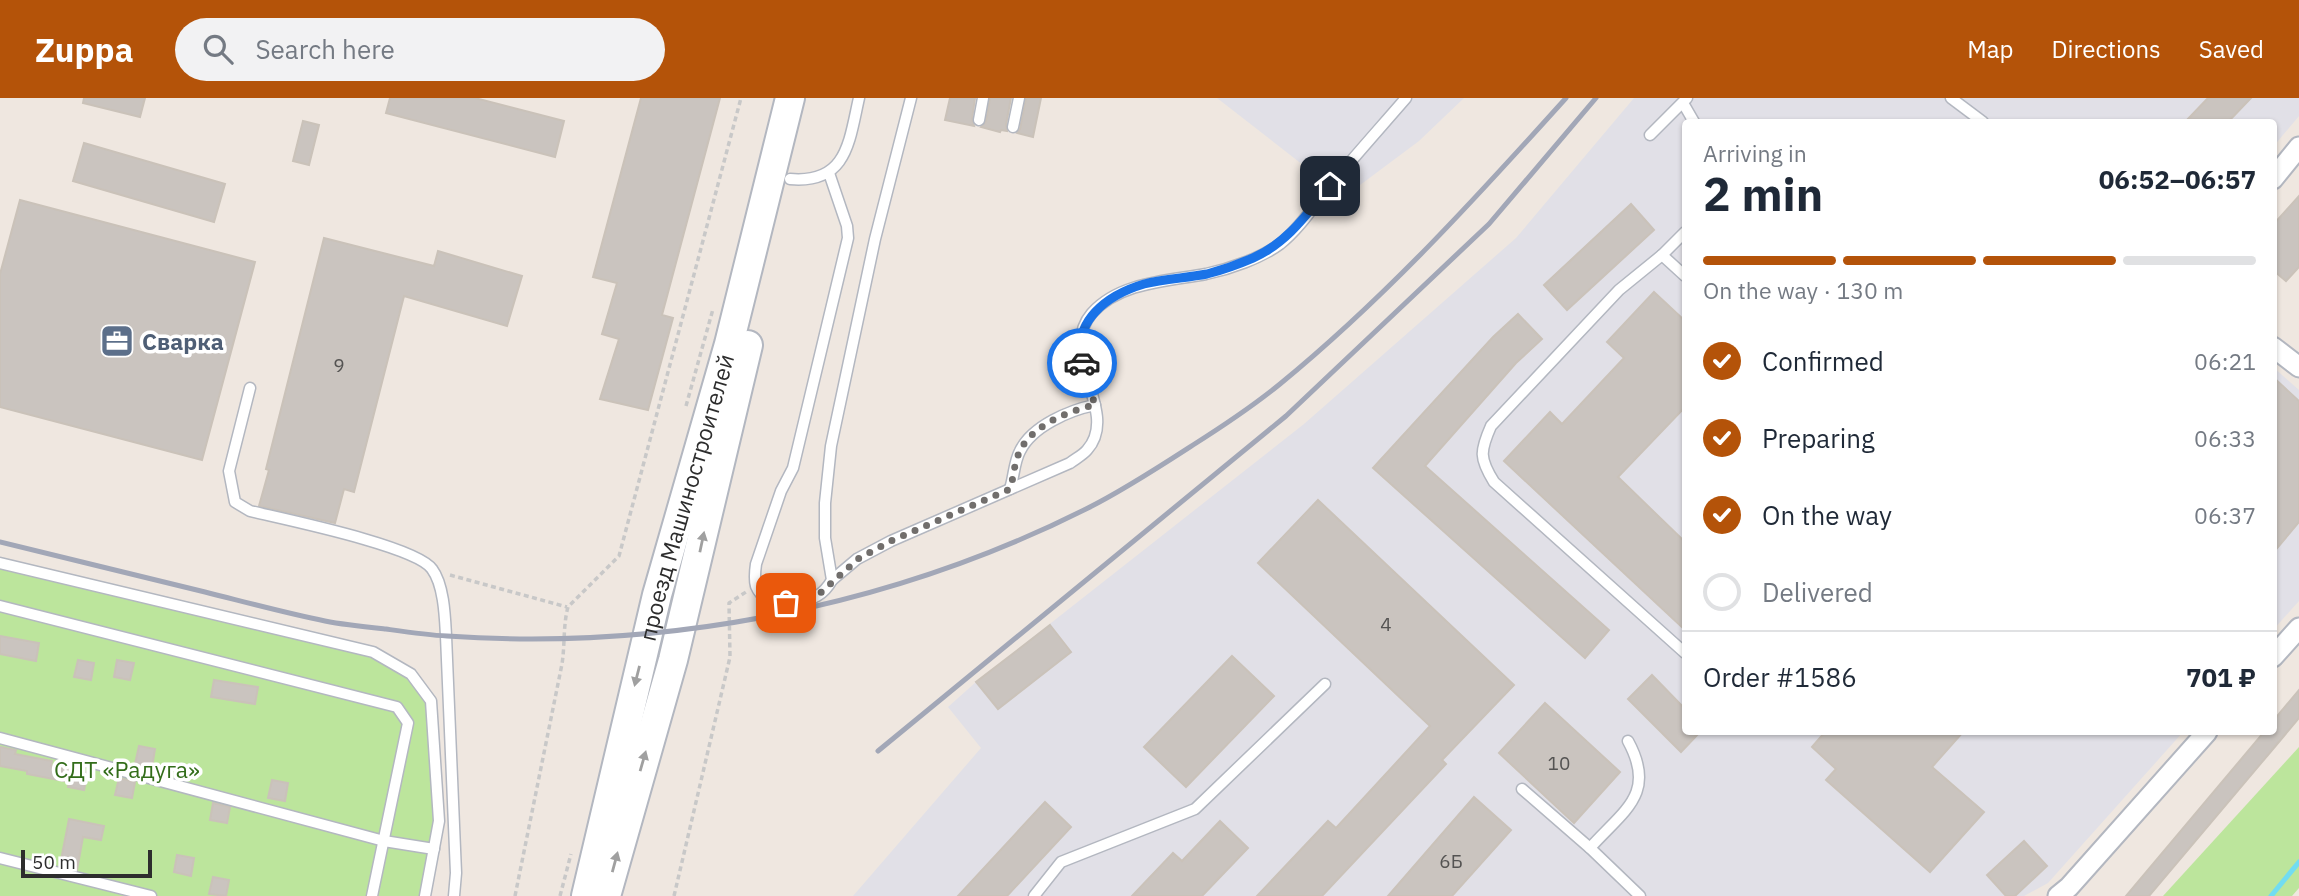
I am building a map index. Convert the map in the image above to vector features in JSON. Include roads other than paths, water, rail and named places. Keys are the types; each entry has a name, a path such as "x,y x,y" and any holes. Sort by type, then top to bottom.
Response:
{"main road":[{"name":"проезд Машиностроителей","path":"606,896 698,562 781,176 790,98"},
{"name":"проезд Машиностроителей","path":"586,896 657,595 729,344 781,176 810,98"}],"street":[{"path":"2277,173 2299,147"},
{"path":"2277,350 2299,367"},
{"path":"2277,653 2299,628"},
{"path":"2058,896 2204,735"}],"lane":[{"path":"781,176 804,180 829,173 840,163 848,144 859,98"},
{"path":"832,580 825,538 825,503 831,446 875,239 911,98"},
{"path":"979,120 984,98"},
{"path":"1013,127 1019,98"},
{"path":"829,173 848,238 793,468 781,491 754,576 761,594 786,603 806,601 817,596 858,559 891,541 1070,463 1087,450 1096,433 1095,405 1081,359 1081,336 1091,314 1112,297 1143,285 1210,273 1253,258 1280,244 1406,98"},
{"path":"1951,98 1979,119"},
{"path":"1650,135 1685,100 1693,119"},
{"path":"1682,235 1619,290 1500,416 1491,426 1482,448 1484,466 1494,482 1682,650"},
{"path":"1662,255 1682,273"},
{"path":"250,388 229,471 235,502 250,511 381,543 427,563 434,571 444,604 446,636 456,873 454,896"},
{"path":"1010,489 1021,448 1033,434 1065,413 1095,405"},
{"path":"0,563 373,652 411,674 431,701 439,821 425,896"},
{"path":"0,606 397,707 408,723 372,896"},
{"path":"1034,896 1061,862 1195,809 1325,684"},
{"path":"0,738 384,841 434,849"},
{"path":"1590,848 1633,801 1640,786 1639,765 1628,741"},
{"path":"1522,789 1640,896"},
{"path":"0,858 151,896"}],"waterway":[{"path":"2271,896 2299,862"}],"railway":[{"path":"0,542 310,618 439,636 529,639 612,636 694,628 776,615 857,596 936,572 1013,543 1088,508 1115,494 1238,416 1319,351 1393,282 1566,98"},
{"path":"878,751 1286,416 1489,224 1596,98"}],"place":[{"name":"Сварка","path":"117,341"}],"park label":[{"name":"СДТ «Радуга»","path":"127,769"}]}
